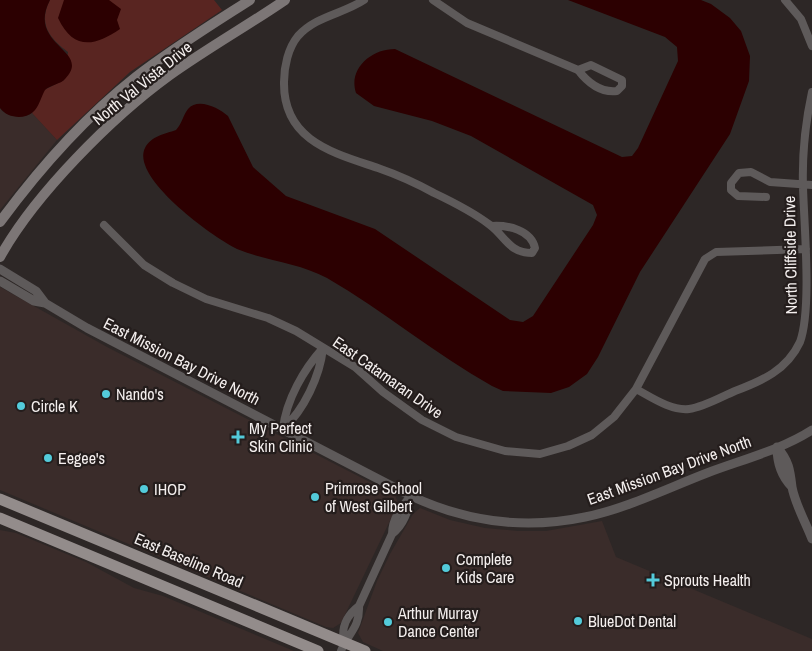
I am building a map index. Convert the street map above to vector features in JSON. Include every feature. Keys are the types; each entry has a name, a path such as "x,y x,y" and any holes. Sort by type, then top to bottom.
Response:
{"main road":[{"name":"North Val Vista Drive","path":"0,222 49,161 106,102 182,43 250,0"},
{"name":"North Val Vista Drive","path":"0,257 50,190 113,122 169,76 285,0"},
{"name":"East Baseline Road","path":"0,499 342,647 365,651"},
{"name":"East Baseline Road","path":"0,518 318,651"}],"street":[{"path":"364,0 314,22 298,36 289,52 284,74 284,94 290,114 304,135 322,149 413,182 492,226 506,244 514,249 532,254 535,248 533,242 526,234 504,225 492,226"},
{"path":"433,0 467,23 578,70 586,81 596,87 610,92 618,91 622,86 622,80 591,65 578,70"},
{"path":"785,0 801,19 812,46"},
{"name":"North Cliffside Drive","path":"636,389 671,406 689,409 763,381 782,367 800,342 806,317 806,249 803,185 804,128 812,92"},
{"path":"766,197 738,196 731,190 731,183 739,173 751,172 770,182 812,185"},
{"name":"East Catamaran Drive","path":"104,224 144,265 173,283 206,299 268,318 323,348 354,367 383,392 422,420 456,437 505,450 540,454 568,446 592,435 614,417 636,389 705,259 716,252 806,249"},
{"name":"East Mission Bay Drive North","path":"0,269 36,291 45,303"},
{"name":"East Mission Bay Drive North","path":"0,281 34,301 45,303 87,328 411,496 436,508 476,519 517,524 558,522 600,513 777,447 812,430"},
{"path":"283,429 295,418 321,366 323,348"},
{"path":"283,429 285,413 311,361 323,348"},
{"path":"777,447 784,456 793,477 792,487 812,539"},
{"path":"342,647 351,636 359,618 359,606 392,534 399,529 409,510 411,496"}],"shaded area":[{"path":"0,0 50,0 45,15 46,28 71,61 71,69 65,79 45,90 35,110 29,115 20,117 11,116 0,108"},
{"path":"50,0 214,0 222,10 130,72 57,140 32,113 44,90 64,80 68,52 55,41 45,23"},
{"path":"64,0 109,0 121,9 117,20 120,29 93,42 77,40 70,36 58,18"},
{"path":"568,0 701,0 711,4 730,18 741,31 750,56 749,81 730,134 640,272 598,357 587,374 569,387 551,393 503,391 492,386 327,278 306,269 248,253 226,243 194,220 161,190 150,175 144,161 145,148 148,144 159,136 176,130 188,109 197,104 214,107 228,116 253,167 286,196 375,229 510,320 523,322 533,316 593,225 597,215 593,205 471,136 432,121 374,106 356,93 355,76 358,69 370,57 378,52 395,49 622,157 632,156 638,148 678,61 677,47 665,37"},
{"path":"0,108 3,112 26,116 32,113 57,140 0,210"},
{"path":"0,287 107,347 395,495 398,503 397,506 341,623 333,628 326,627 0,490"},
{"path":"420,508 450,520 485,528 518,531 546,531 602,521 616,557 812,639 812,651 383,651 363,642 358,633 377,581 390,554 413,514"},
{"path":"0,530 16,533 86,562 134,588 163,596 294,651 0,651"}],"place":[{"name":"Nando's","path":"106,394"},
{"name":"Circle K","path":"21,406"},
{"name":"My Perfect Skin Clinic","path":"238,437"},
{"name":"Eegee's","path":"48,458"},
{"name":"IHOP","path":"144,489"},
{"name":"Primrose School of West Gilbert","path":"315,497"},
{"name":"Complete Kids Care","path":"446,568"},
{"name":"Sprouts Health","path":"653,580"},
{"name":"BlueDot Dental","path":"578,621"},
{"name":"Arthur Murray Dance Center","path":"388,622"}]}
